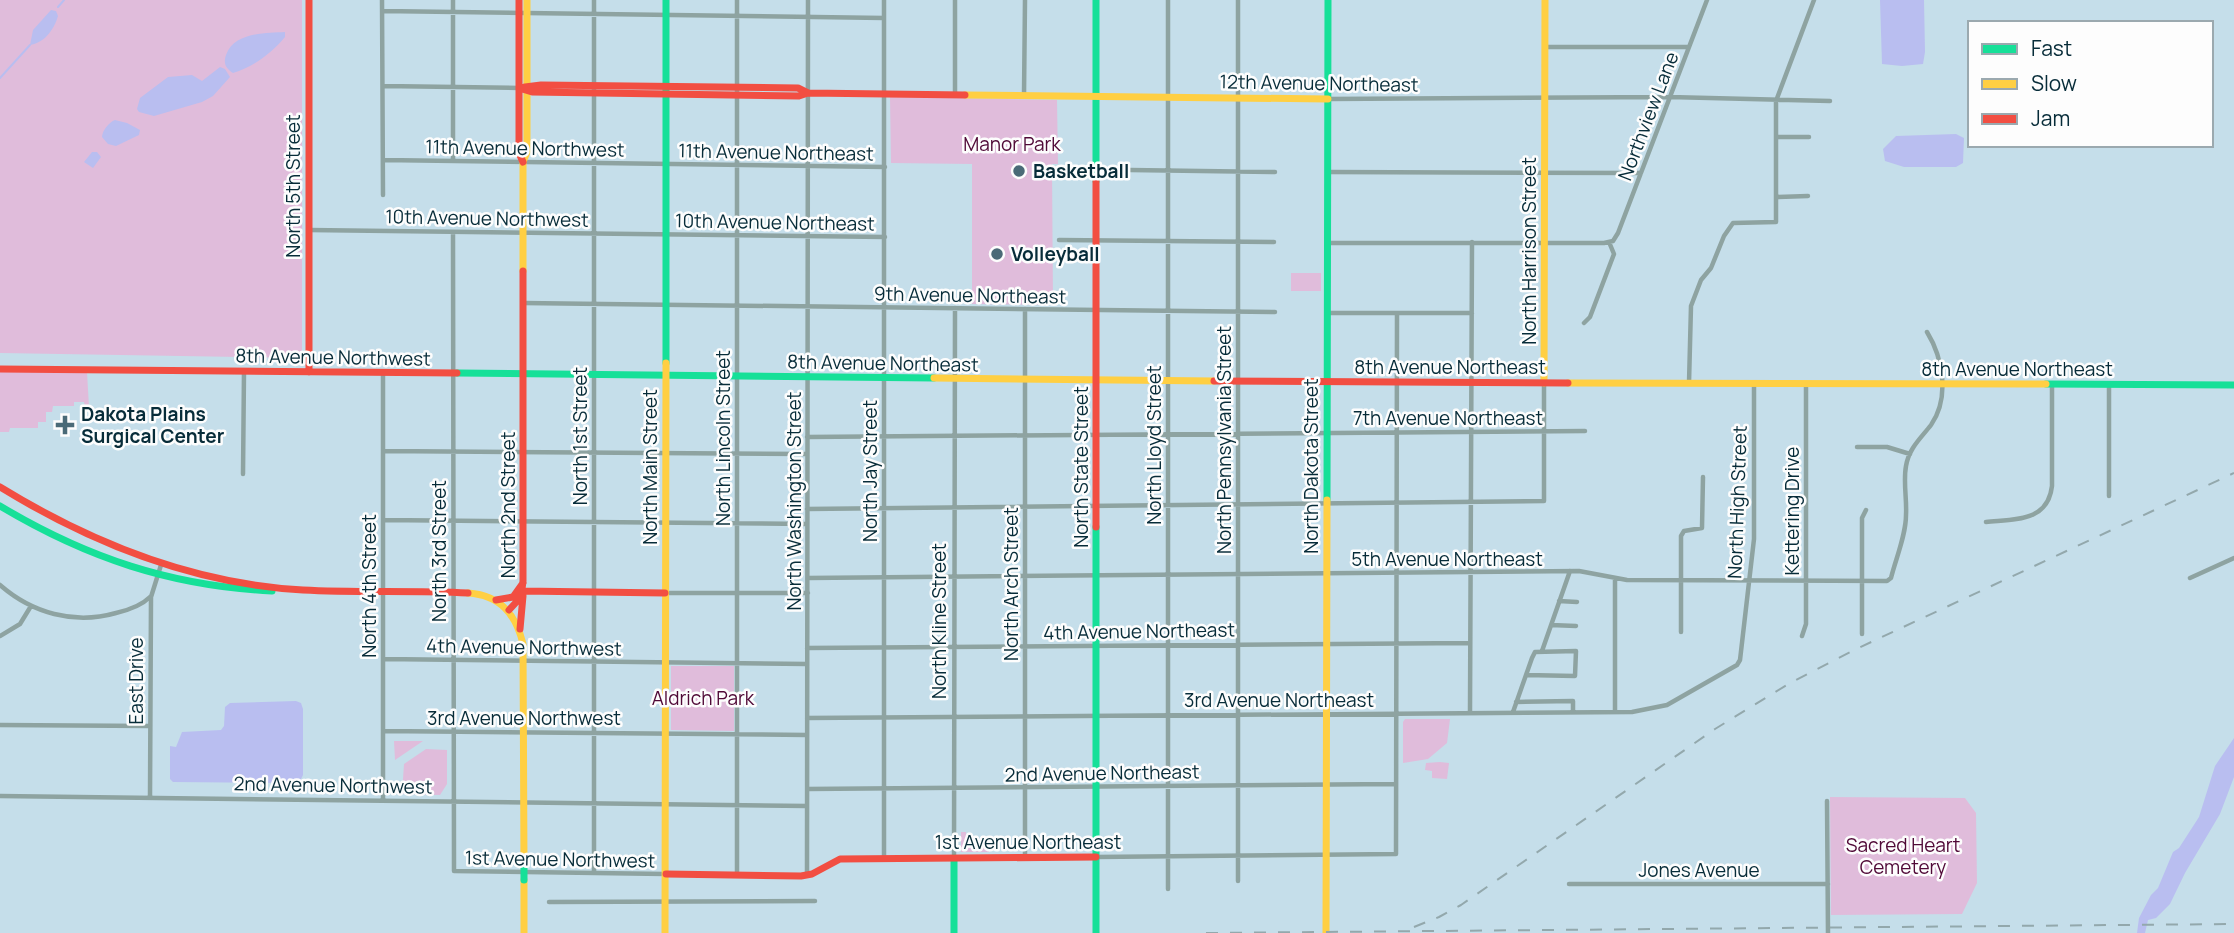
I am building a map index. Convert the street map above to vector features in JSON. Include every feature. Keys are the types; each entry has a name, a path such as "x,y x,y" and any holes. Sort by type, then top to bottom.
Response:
{"street":[{"name":"North 5th Street","path":"309,0 309,372"},
{"path":"382,0 383,195"},
{"path":"453,0 453,161"},
{"name":"North 2nd Street","path":"509,610 523,593 523,162 527,152 523,13 519,0"},
{"name":"North 2nd Street","path":"523,13 527,0"},
{"name":"North 1st Street","path":"594,0 594,873"},
{"name":"North Main Street","path":"666,0 666,933"},
{"name":"North Lincoln Street","path":"737,0 737,875"},
{"name":"North Washington Street","path":"807,876 808,0"},
{"name":"North Jay Street","path":"884,0 884,859"},
{"path":"955,0 955,94"},
{"path":"1024,95 1025,0"},
{"name":"North State Street","path":"1096,933 1097,0"},
{"name":"North Lloyd Street","path":"1168,0 1168,890"},
{"name":"North Pennsylvania Street","path":"1238,0 1238,881"},
{"name":"North Dakota Street","path":"1326,932 1328,0"},
{"name":"North Harrison Street","path":"1471,502 1544,501 1545,0"},
{"name":"Northview Lane","path":"1611,242 1618,233 1707,0"},
{"path":"1689,383 1691,306 1700,280 1711,268 1724,236 1733,223 1776,222 1776,101 1814,0"},
{"path":"382,11 884,18"},
{"path":"1545,47 1689,47"},
{"path":"383,86 525,88"},
{"name":"12th Avenue Northeast","path":"525,88 737,91 799,96 808,93 885,93 1328,99 1669,97 1830,101"},
{"path":"1776,137 1808,137"},
{"name":"11th Avenue Northwest","path":"383,160 666,164"},
{"name":"11th Avenue Northeast","path":"666,164 885,167"},
{"path":"1059,169 1275,172"},
{"path":"1328,172 1641,173"},
{"path":"1776,197 1808,196"},
{"name":"10th Avenue Northwest","path":"309,230 666,234"},
{"name":"North 3rd Street","path":"453,232 454,871"},
{"name":"10th Avenue Northeast","path":"666,234 885,237"},
{"path":"1059,240 1274,242"},
{"path":"1327,243 1611,242 1614,254 1590,317 1584,323"},
{"path":"1470,712 1472,243"},
{"name":"9th Avenue Northeast","path":"523,303 1275,312"},
{"name":"North Kline Street","path":"954,933 955,308"},
{"name":"North Arch Street","path":"1025,309 1025,858"},
{"path":"1327,313 1472,313"},
{"path":"1396,784 1397,313"},
{"path":"1857,447 1887,447 1910,454 1934,419 1940,402 1940,357 1927,332"},
{"name":"8th Avenue Northwest","path":"0,369 665,376"},
{"path":"243,474 244,372"},
{"name":"North 4th Street","path":"383,373 383,800"},
{"name":"8th Avenue Northeast","path":"665,376 1397,383 2234,385"},
{"name":"North High Street","path":"1740,663 1754,539 1754,384"},
{"name":"Kettering Drive","path":"1802,636 1806,624 1806,384"},
{"path":"1986,522 2029,517 2040,511 2049,500 2052,486 2052,385"},
{"path":"2109,385 2109,496"},
{"name":"7th Avenue Northeast","path":"807,438 1585,431"},
{"path":"383,451 807,454"},
{"name":"5th Avenue Northeast","path":"808,578 1584,571 1615,579 1887,581 1891,578 1906,522 1905,478 1910,454"},
{"path":"1681,632 1682,534 1686,530 1701,529 1703,524 1703,477"},
{"path":"0,488 76,532 161,565 231,581 301,590"},
{"path":"807,509 1471,502"},
{"path":"0,506 71,544 159,575 230,588 268,591 453,591 480,594 496,600 509,610 520,629"},
{"path":"1862,634 1862,518 1866,510"},
{"path":"383,520 807,524"},
{"path":"2190,578 2234,558"},
{"name":"East Drive","path":"150,798 151,597 161,565"},
{"path":"1542,651 1570,571"},
{"path":"1615,579 1615,712"},
{"path":"496,600 513,597 523,581"},
{"path":"0,585 31,606 61,616 95,618 129,610 151,597"},
{"path":"523,603 527,594 537,592"},
{"path":"524,933 524,732 520,629 523,593 808,593"},
{"path":"1559,601 1577,602"},
{"path":"0,636 20,624 31,606"},
{"path":"1551,625 1576,626"},
{"name":"4th Avenue Northeast","path":"807,648 1470,643"},
{"path":"1513,712 1516,702 1526,675 1535,652 1576,651 1575,676 1526,675"},
{"name":"4th Avenue Northwest","path":"383,659 665,663"},
{"path":"665,663 807,664"},
{"name":"3rd Avenue Northeast","path":"807,718 1642,711 1667,705 1740,663"},
{"path":"1516,702 1573,701 1573,712"},
{"path":"0,725 150,726"},
{"name":"3rd Avenue Northwest","path":"383,731 665,733"},
{"path":"665,733 807,735"},
{"name":"2nd Avenue Northeast","path":"807,789 1396,784"},
{"name":"1st Avenue Northeast","path":"666,874 807,876 836,860 1396,854 1396,784"},
{"name":"2nd Avenue Northwest","path":"0,796 666,804"},
{"path":"1827,801 1828,930"},
{"path":"666,804 807,806"},
{"name":"1st Avenue Northwest","path":"454,871 666,874"},
{"name":"Jones Avenue","path":"1569,884 1828,884"},
{"path":"549,902 815,901"}],"green space":[{"path":"0,0 302,0 302,358 0,353"},
{"name":"Manor Park","path":"890,97 1057,100 1058,164 1052,164 1053,305 972,304 972,164 891,163"},
{"path":"1291,273 1321,273 1321,291 1291,291"},
{"path":"0,372 87,372 89,407 85,407 84,402 74,402 74,406 53,406 52,412 46,412 46,422 38,422 38,428 10,428 9,432 0,432"},
{"name":"Aldrich Park","path":"671,666 734,666 734,731 671,730"},
{"path":"1405,719 1450,719 1447,743 1428,759 1403,763"},
{"path":"394,741 423,741 395,760"},
{"path":"426,749 447,750 447,784 440,795 402,794 404,764"},
{"path":"1426,763 1449,763 1447,779 1432,778 1432,771 1425,770"},
{"name":"Sacred Heart Cemetery","path":"1830,797 1965,798 1976,813 1977,883 1962,914 1831,915"},
{"path":"961,832 966,832 966,840 989,840 989,852 961,852"}],"water":[{"path":"1880,0 1924,0 1923,64 1882,64"},
{"path":"51,10 56,11 58,16 54,26 44,39 30,45 33,30"},
{"path":"285,32 280,43 255,63 233,73 226,66 226,55 236,42 251,35"},
{"path":"220,67 225,69 230,77 213,96 202,102 154,116 137,109 140,98 168,77 192,75 202,81"},
{"path":"115,120 140,130 139,135 116,146 108,144 102,135"},
{"path":"1956,134 1964,138 1963,163 1956,167 1904,167 1885,161 1883,149 1896,136"},
{"path":"92,152 97,152 101,157 93,168 84,162"},
{"path":"230,703 301,703 303,709 303,775 300,781 173,782 170,779 170,746 176,747 182,732 221,730 224,726 225,707"},
{"path":"2234,738 2234,777 2220,814 2170,904 2156,918 2148,920 2145,933 2137,933 2139,918 2151,895 2158,888 2173,852 2179,848 2199,817 2215,766"}],"waterway":[{"path":"58,7 64,0"},
{"path":"0,78 30,45"}],"railway":[{"path":"1414,927 1461,905 1715,729 1790,683 1854,650 2234,473"},
{"path":"1206,933 2234,924"}],"traffic: fast":[{"path":"666,0 666,363"},
{"path":"1096,0 1096,181"},
{"path":"1327,500 1328,0"},
{"path":"457,373 934,378"},
{"path":"2046,384 2234,385"},
{"path":"0,506 65,541 131,566 199,583 272,591"},
{"path":"1096,527 1096,933"},
{"path":"954,858 954,933"},
{"path":"524,865 524,880"}],"traffic: slow":[{"path":"523,271 523,162 527,152 527,0"},
{"path":"1544,383 1545,0"},
{"path":"965,95 1328,99"},
{"path":"665,933 666,363"},
{"path":"934,378 1214,381"},
{"path":"1568,383 2046,384"},
{"path":"1326,933 1327,500"},
{"path":"468,593 489,598 505,608 516,624 523,644 524,865"},
{"path":"524,880 524,933"}],"traffic: jam":[{"path":"309,0 309,372"},
{"path":"519,0 519,153 523,162"},
{"path":"525,87 798,88 808,93"},
{"path":"519,88 532,92 799,96 808,93 965,95"},
{"path":"1096,181 1096,527"},
{"path":"509,610 521,597 523,581 523,271"},
{"path":"0,369 457,373"},
{"path":"1214,381 1568,383"},
{"path":"0,487 35,508 108,543 145,558 222,579 303,590 468,593"},
{"path":"496,600 513,597 523,583"},
{"path":"523,591 665,593"},
{"path":"520,629 523,596"},
{"path":"666,874 801,876 812,874 840,859 1096,857"}],"place":[{"name":"Basketball","path":"1019,171"},
{"name":"Volleyball","path":"997,254"},
{"name":"Dakota Plains Surgical Center","path":"65,425"}]}
